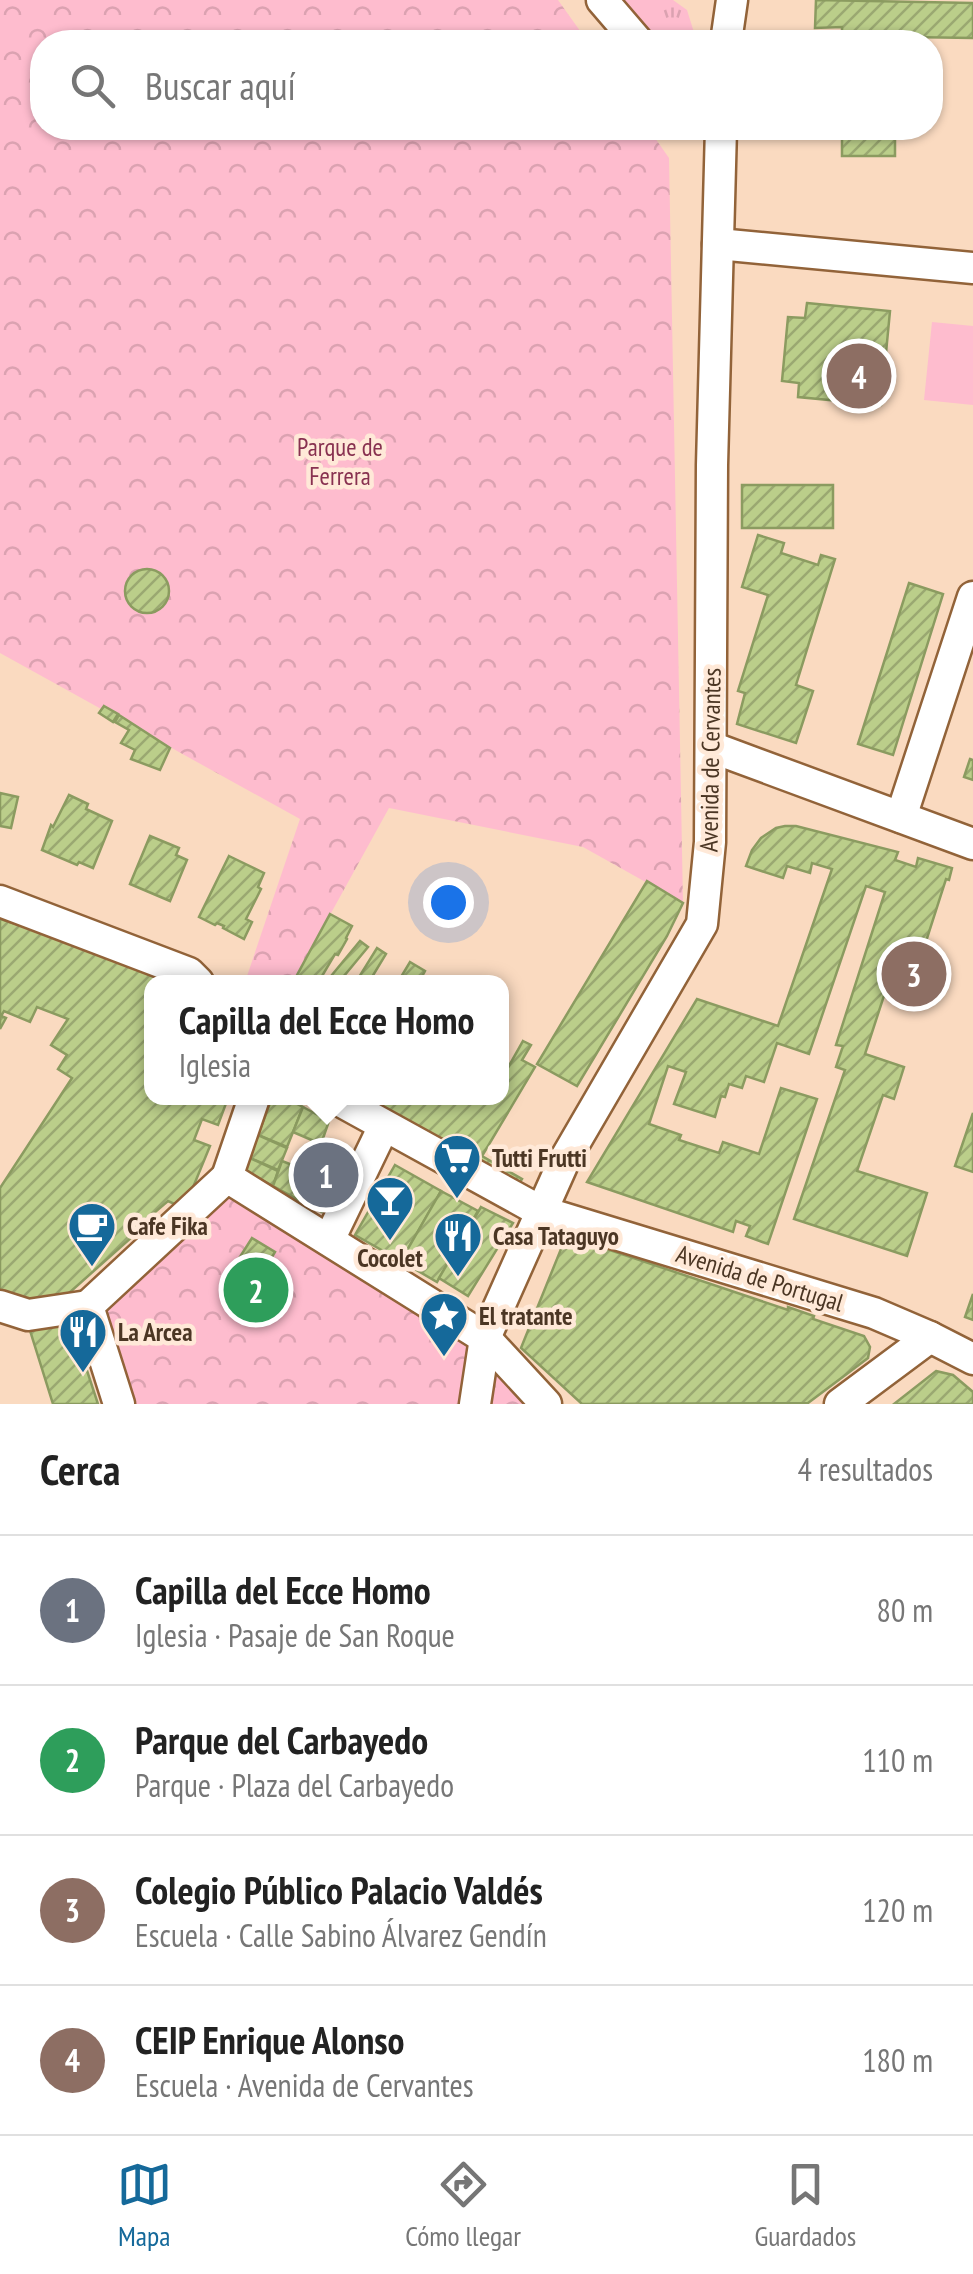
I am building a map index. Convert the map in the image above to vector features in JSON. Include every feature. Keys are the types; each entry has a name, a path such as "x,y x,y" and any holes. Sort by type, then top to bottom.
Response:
{"street":[{"path":"602,0 628,30"},
{"path":"728,30 732,0"},
{"name":"Avenida de Cervantes","path":"475,1404 484,1338 540,1211 564,1161 702,924 710,842 717,140"},
{"path":"718,244 973,268"},
{"path":"901,817 973,597"},
{"path":"711,748 973,844"},
{"path":"0,901 192,975"},
{"path":"0,1306 28,1314 88,1306 227,1177 252,1105"},
{"name":"Avenida de Portugal","path":"347,1105 540,1211 874,1313 973,1360"},
{"path":"329,1240 384,1126"},
{"path":"227,1177 484,1338 546,1404"},
{"path":"88,1306 119,1404"},
{"path":"840,1404 930,1337"}],"green space":[{"name":"Parque de Ferrera","path":"0,0 558,0 579,30 30,30 30,140 656,140 669,158 683,903 583,847 389,808 297,975 247,975 300,819 0,653"},
{"path":"610,0 673,0 687,10 693,30 636,30"},
{"path":"932,322 973,326 973,405 924,400"},
{"path":"227,1177 485,1338 546,1404 119,1404 88,1306"}],"building":[{"path":"816,0 973,3 973,38 943,38 943,30 815,28"},
{"path":"842,140 895,140 895,156 842,156"},
{"path":"807,303 890,311 881,405 798,397 799,383 782,381 788,317 805,318"},
{"path":"742,485 833,485 833,528 742,528"},
{"path":"758,535 784,543 781,553 818,565 821,555 835,559 796,685 813,691 796,743 737,724 745,693 738,691 768,595 742,587"},
{"path":"147,569 163,575 169,591 163,607 147,613 131,607 125,591 131,575"},
{"path":"909,583 943,594 893,755 858,744"},
{"path":"104,706 118,714 113,722 99,713"},
{"path":"119,715 170,748 160,770 131,759 135,750 121,743 129,730 115,722"},
{"path":"970,759 973,760 973,780 964,777"},
{"path":"0,793 18,797 11,828 0,826"},
{"path":"69,795 88,804 86,809 112,821 93,868 42,850"},
{"path":"785,826 898,852 895,860 916,867 918,858 952,868 914,979 892,971 865,1054 904,1067 894,1099 883,1095 857,1171 927,1193 907,1256 794,1219 845,1070 836,1067 843,1046 836,1045 885,892 866,886 809,1054 777,1043 764,1082 746,1076 742,1088 729,1084 715,1117 674,1104 686,1072 668,1066 649,1124 681,1135 679,1140 719,1153 723,1142 759,1154 781,1088 817,1099 768,1244 746,1236 750,1226 736,1221 733,1232 587,1182 697,999 778,1026 832,869 812,863 810,873 787,866 783,878 746,866 761,838"},
{"path":"150,836 179,848 176,855 187,860 170,901 130,884"},
{"path":"229,856 264,873 258,887 261,889 246,919 252,922 244,939 199,917"},
{"path":"647,881 683,903 577,1086 537,1064"},
{"path":"330,914 352,926 323,975 297,975"},
{"path":"0,919 99,951 151,975 144,975 144,1105 225,1105 218,1125 202,1119 194,1140 210,1146 181,1207 168,1201 148,1218 159,1230 141,1245 133,1236 51,1309 0,1295 0,1188 72,1078 58,1069 67,1055 51,1045 68,1019 37,1007 30,1022 4,1011 1,1016 6,1018 0,1029"},
{"path":"360,941 368,947 345,975 332,975"},
{"path":"377,948 386,954 373,975 360,975"},
{"path":"410,962 425,971 423,975 402,975"},
{"path":"523,1041 531,1045 522,1060 535,1067 482,1156 522,1179 515,1190 369,1105 509,1105 509,1066"},
{"path":"269,1105 303,1107 287,1147 258,1135"},
{"path":"303,1107 329,1121 321,1144 293,1132"},
{"path":"973,1113 973,1172 955,1166"},
{"path":"258,1135 287,1148 278,1170 250,1158"},
{"path":"323,1139 352,1151 329,1209 322,1212 299,1200"},
{"path":"250,1158 278,1171 273,1186 245,1171"},
{"path":"282,1161 310,1172 299,1200 273,1186"},
{"path":"395,1165 441,1191 401,1261 355,1235"},
{"path":"441,1191 478,1211 437,1282 401,1261"},
{"path":"481,1207 513,1223 468,1296 439,1278"},
{"path":"252,1238 275,1252 260,1277 236,1263"},
{"path":"577,1239 788,1307 864,1336 870,1347 868,1358 808,1403 582,1404 521,1348 561,1249"},
{"path":"973,1294 973,1320 965,1317"},
{"path":"68,1313 98,1404 53,1404 28,1324"},
{"path":"936,1371 953,1375 973,1392 973,1404 894,1404"}],"place":[{"name":"CEIP Enrique Alonso","path":"859,376"},
{"name":"Colegio Público Palacio Valdés","path":"914,974"},
{"name":"Capilla del Ecce Homo","path":"326,1175"},
{"name":"Tutti Frutti","path":"457,1200"},
{"name":"Cocolet","path":"390,1242"},
{"name":"Cafe Fika","path":"92,1268"},
{"name":"Casa Tataguyo","path":"458,1278"},
{"name":"Parque del Carbayedo","path":"256,1290"},
{"name":"El tratante","path":"444,1358"},
{"name":"La Arcea","path":"83,1374"}]}
